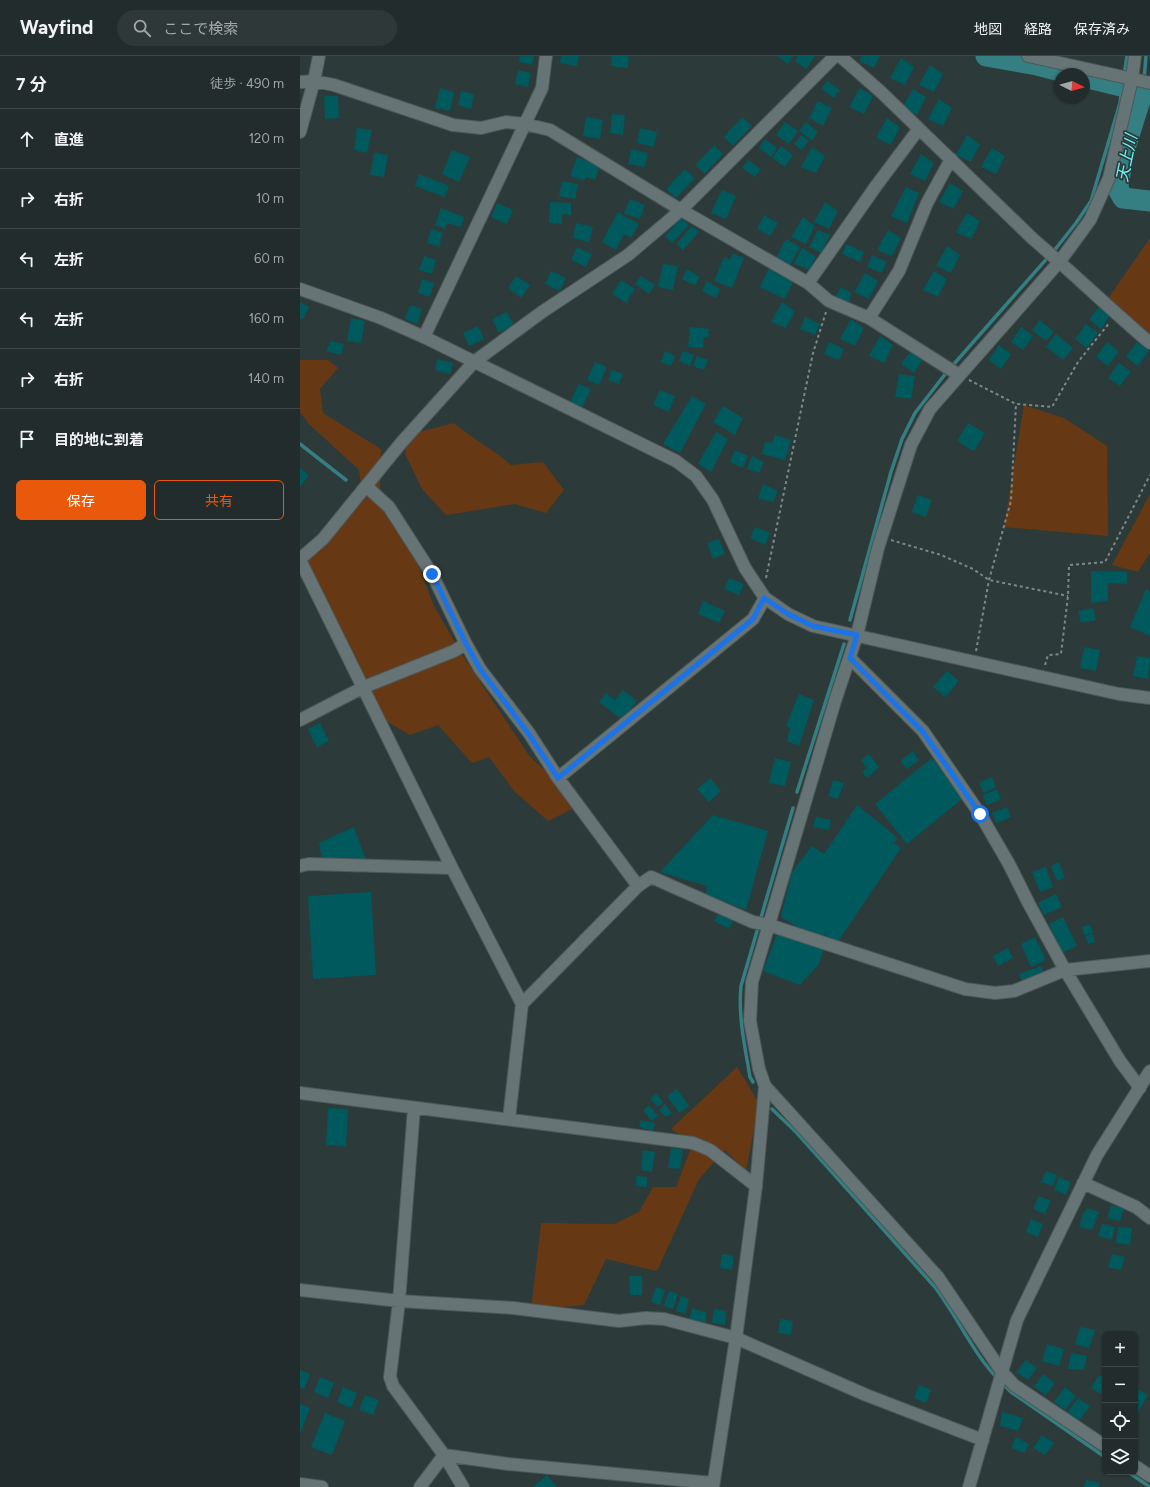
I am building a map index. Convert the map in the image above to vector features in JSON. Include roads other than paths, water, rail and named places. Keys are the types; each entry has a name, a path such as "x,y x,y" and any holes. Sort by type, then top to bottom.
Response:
{"street":[{"path":"300,132 314,82 319,56"},
{"path":"424,337 542,88 546,56"},
{"path":"509,1119 522,1004 452,868 300,559 323,539 367,487 401,443 474,362 542,312 628,255 681,210 782,106 835,56"},
{"path":"840,56 881,92 918,130 951,159 1116,314 1150,343"},
{"path":"1028,56 1133,81 1150,83"},
{"path":"1102,1444 1014,1385 1000,1378 938,1277 765,1086 759,1069 750,1021 752,982 762,924 850,658 881,537 911,445 951,371 1054,256 1090,220 1104,192 1133,81 1135,56"},
{"path":"300,82 314,82 334,85 453,125 482,128 506,122 525,124 550,130 681,210 808,283 829,301 869,318 951,371"},
{"path":"808,283 876,186 918,130"},
{"path":"869,318 899,271 926,203 951,159"},
{"path":"300,289 381,318 424,337 676,461 696,476 713,500 745,568 764,598 788,614 813,626 1119,694 1150,698"},
{"path":"367,487 389,507 432,574 466,644 480,669 638,886"},
{"path":"558,778 753,619 764,598"},
{"path":"300,720 364,687 454,651 466,644"},
{"path":"850,658 923,732 980,814 1009,864 1028,904 1065,970 1120,1061 1140,1088"},
{"path":"300,866 309,864 452,868"},
{"path":"522,1004 638,886 651,877 762,924 965,989 995,993 1014,991 1065,970 1150,961"},
{"path":"969,1487 1017,1320 1097,1155 1150,1071"},
{"path":"444,1456 713,1485 736,1338 756,1186 765,1086"},
{"path":"300,1093 693,1143 710,1150 756,1186"},
{"path":"414,1108 399,1302 390,1377 392,1386 444,1456 463,1487"},
{"path":"1083,1183 1136,1207 1150,1218"},
{"path":"300,1290 399,1302 513,1308 619,1321 646,1318 664,1319 736,1338 852,1389 983,1440"},
{"path":"420,1487 444,1456"},
{"path":"1138,1468 1150,1476"},
{"path":"300,1484 322,1487"}],"waterway":[{"path":"986,56 1054,69"},
{"path":"850,620 891,472 902,439 915,413 946,373 1057,247 1091,201 1120,103 1127,56"},
{"path":"1143,91 1146,56"},
{"path":"1090,78 1150,93"},
{"name":"天上川","path":"1143,91 1125,148 1118,185 1119,191 1123,198 1150,201"},
{"path":"300,444 346,480"},
{"path":"797,792 844,644"},
{"path":"753,1082 750,1077 742,1032 740,1009 741,986 793,808"},
{"path":"772,1109 796,1132 934,1286 981,1358 998,1379"},
{"path":"1002,1383 1011,1392 1102,1455"},
{"path":"1132,1475 1150,1487"}]}
